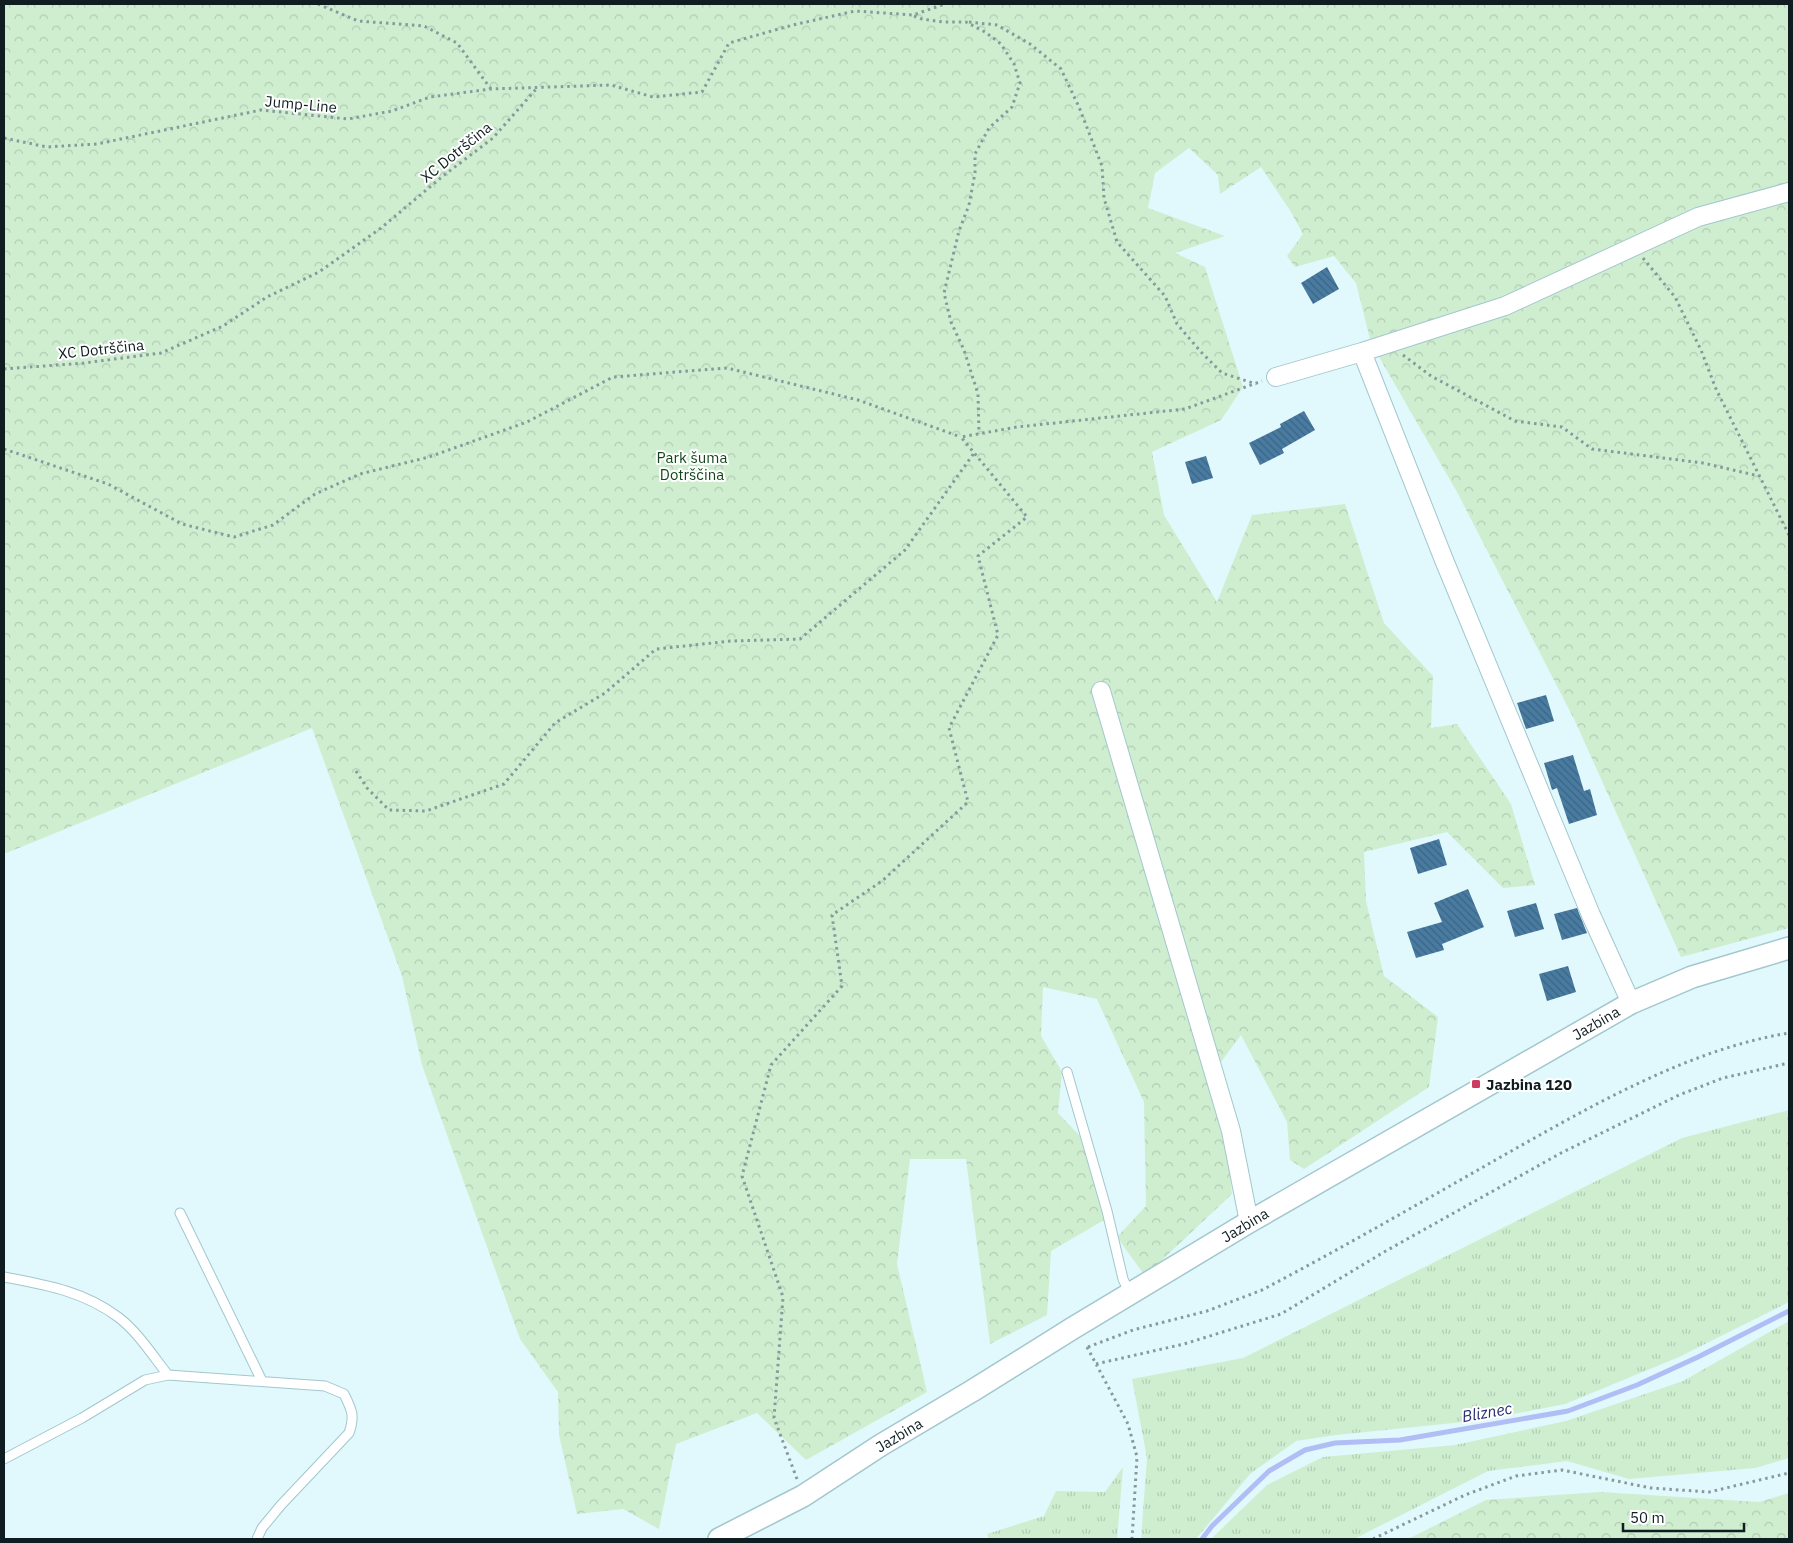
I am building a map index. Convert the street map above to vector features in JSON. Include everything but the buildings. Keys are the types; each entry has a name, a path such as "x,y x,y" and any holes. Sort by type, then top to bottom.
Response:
{"street":[{"path":"1276,377 1362,352 1505,306 1698,216 1789,192"},
{"path":"1362,352 1448,569 1591,915 1631,1003"},
{"path":"1101,690 1231,1131 1249,1222"},
{"name":"Jazbina","path":"718,1539 803,1496 1072,1328 1249,1222 1631,1003 1692,977 1789,948"}],"lane":[{"path":"1067,1072 1107,1211 1123,1279 1130,1294"},
{"path":"180,1213 262,1381"},
{"path":"4,1277 42,1284 88,1297 120,1318 141,1340 168,1375"},
{"path":"4,1459 82,1418 145,1380 168,1375 325,1386 344,1394 352,1409 354,1420 349,1433 281,1505 262,1528 257,1539"}],"path":[{"path":"318,4 358,21 424,26 457,44 491,89"},
{"path":"913,15 945,4"},
{"path":"538,88 610,85 653,97 702,92 729,43 793,24 855,11 913,15 922,19 943,22 997,25 1030,44 1061,69 1079,106 1102,166 1104,198 1117,242 1165,296 1176,324 1222,373 1256,384"},
{"path":"966,22 985,32 1000,44 1014,64 1020,83 1012,107 989,128 975,154 975,173 969,205 959,231 944,293 951,322 964,350 978,394 979,434"},
{"name":"Jump-Line","path":"4,138 47,147 97,144 261,110 348,120 392,111 430,97 491,89 538,88"},
{"name":"XC Dotrščina","path":"4,369 84,363 161,353 223,326 267,297 320,272 381,228 443,176 493,138 538,88"},
{"path":"1634,246 1675,297 1701,350 1716,390 1789,535"},
{"path":"1388,343 1431,376 1515,421 1562,427 1592,449 1703,463 1759,476"},
{"path":"4,449 108,484 182,524 234,537 273,525 315,494 360,474 429,457 527,422 613,378 727,368 858,400 962,437 1017,428 1185,409 1276,377"},
{"path":"803,1496 774,1418 783,1297 742,1176 771,1065 842,986 832,915 882,881 968,802 949,728 998,635 978,556 1027,517 962,437"},
{"path":"356,771 366,788 388,810 426,811 504,784 555,723 605,693 656,649 731,641 800,639 905,550 974,453"},
{"path":"1088,1347 1134,1330 1207,1311 1262,1290 1574,1116 1667,1070 1728,1049 1789,1033"},
{"path":"1096,1364 1184,1344 1281,1314 1384,1252 1561,1153 1670,1099 1723,1078 1789,1063"},
{"path":"1072,1328 1088,1347 1128,1424 1137,1457 1132,1539"},
{"path":"1373,1539 1465,1495 1516,1476 1562,1470 1651,1488 1709,1492 1789,1473"}],"green space":[{"name":"Park šuma Dotrščina","path":"4,4 1789,4 1789,928 1681,957 1575,721 1457,492 1371,343 1356,283 1334,256 1295,267 1287,256 1303,234 1291,212 1261,167 1220,194 1218,175 1189,148 1155,173 1148,208 1225,236 1175,253 1205,267 1243,387 1221,420 1152,452 1164,515 1217,602 1252,515 1345,504 1384,623 1433,676 1431,728 1457,724 1511,804 1535,885 1503,888 1447,832 1364,852 1366,901 1384,976 1438,1017 1429,1087 1304,1169 1290,1160 1287,1122 1241,1035 1218,1066 1232,1194 1145,1276 1117,1237 1146,1206 1144,1102 1097,999 1043,987 1041,1036 1062,1072 1058,1113 1096,1153 1104,1220 1051,1251 1047,1315 990,1344 966,1159 910,1159 897,1264 927,1392 806,1460 757,1413 676,1444 659,1529 623,1509 577,1514 559,1435 558,1392 520,1339 422,1065 402,976 312,728 4,854"},
{"path":"1789,1110 1789,1302 1679,1357 1565,1404 1483,1420 1296,1441 1250,1474 1196,1539 1141,1539 1147,1458 1132,1379 1243,1358 1682,1138"},
{"path":"1789,1321 1789,1458 1755,1468 1629,1479 1567,1461 1488,1471 1354,1539 1211,1539 1267,1485 1323,1457 1455,1445 1566,1421 1683,1381"},
{"path":"1123,1467 1117,1539 989,1539 987,1534 1044,1516 1056,1491 1105,1492"},
{"path":"1600,1492 1759,1502 1789,1493 1789,1539 1408,1539 1486,1500"}],"waterway":[{"name":"Bliznec","path":"1202,1539 1212,1526 1269,1471 1305,1450 1335,1443 1400,1440 1568,1411 1637,1385 1698,1357 1789,1311"}],"place":[{"name":"Jazbina 120","path":"1476,1084"}]}
